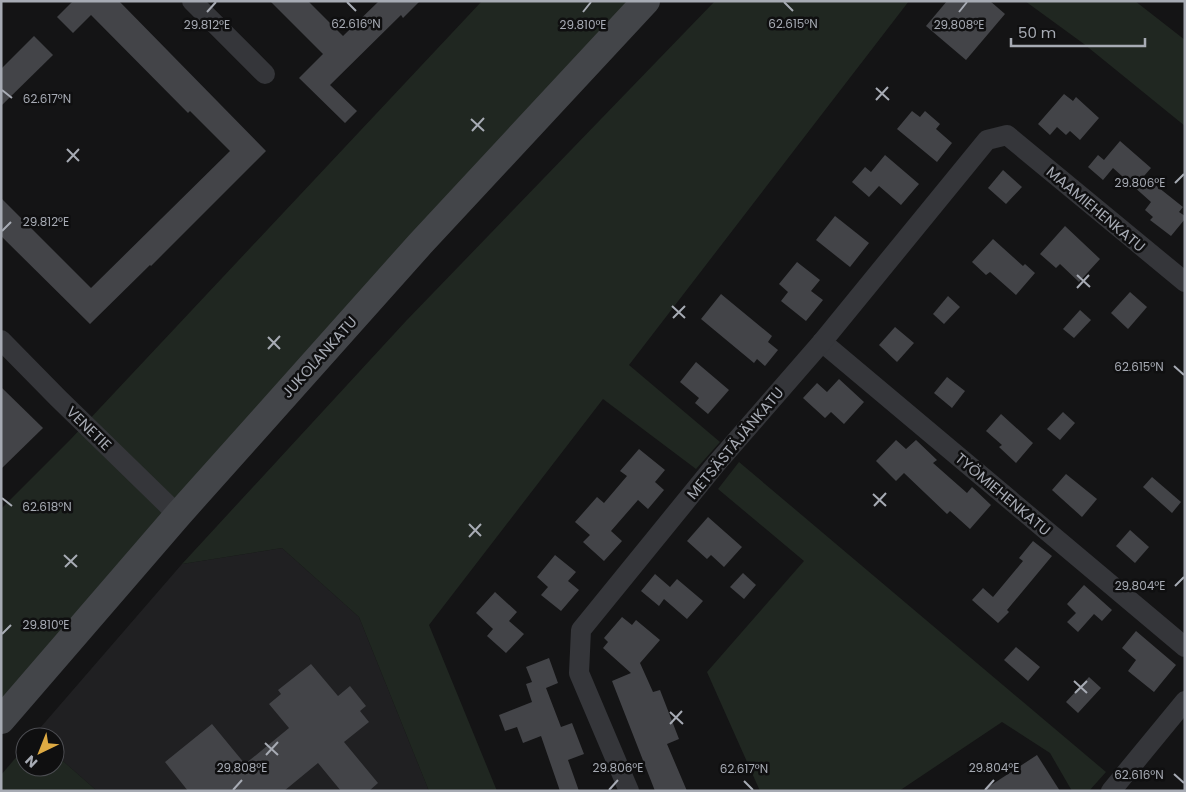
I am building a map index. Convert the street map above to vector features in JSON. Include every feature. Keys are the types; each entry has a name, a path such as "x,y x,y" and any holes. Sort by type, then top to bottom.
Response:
{"main road":[{"name":"JUKOLANKATU","path":"1,720 178,515 420,244 646,1"}],"street":[{"path":"192,1 265,74"},
{"name":"MAAMIEHENKATU","path":"1007,135 1185,282"},
{"name":"METSÄSTÄJÄNKATU","path":"629,791 580,672 581,630 716,464 822,342 987,140 1007,135"},
{"name":"VENETIE","path":"1,340 178,515"},
{"name":"TYÖMIEHENKATU","path":"822,342 1185,647"},
{"path":"1111,791 1185,701"}],"shaded area":[{"path":"482,1 635,1 1,710 1,509 70,440"},
{"path":"715,1 909,1 629,365 720,442 696,469 603,399 429,625 497,791 429,791 359,617 282,548 182,564 406,321"},
{"path":"1025,1 1135,1 1185,40 1185,126 1084,44"},
{"path":"739,462 1106,772 1089,791 1072,791 1050,753 1002,722 899,791 760,791 707,672 804,561 718,489"},
{"path":"282,548 359,617 429,791 97,791 65,763 65,727 41,727 182,564"},
{"path":"15,759 15,777 65,777 65,763 97,791 1,791 1,775"}],"building":[{"path":"73,1 119,1 266,151 90,324 1,236 1,198 91,288 230,151 190,111 188,113 91,15 73,33 57,17"},
{"path":"270,1 308,1 343,36 379,1 420,1 403,18 401,15 330,85 357,111 345,123 299,78 323,54"},
{"path":"947,1 990,1 1005,14 966,60 926,26"},
{"path":"34,36 53,55 1,106 1,69"},
{"path":"1064,94 1073,101 1076,97 1099,118 1080,140 1070,131 1066,135 1057,127 1050,135 1038,124"},
{"path":"912,111 920,117 925,111 940,124 936,129 952,143 937,162 897,129"},
{"path":"1120,141 1151,168 1144,176 1183,207 1179,212 1185,216 1185,219 1171,236 1150,220 1153,217 1145,210 1151,202 1113,168 1103,180 1088,167 1098,155 1104,160"},
{"path":"885,155 919,184 901,205 879,186 869,197 852,182 865,167 871,172"},
{"path":"1003,170 1022,187 1006,204 988,188"},
{"path":"835,216 869,243 850,267 816,240"},
{"path":"1065,226 1100,259 1079,282 1060,264 1056,268 1040,254"},
{"path":"993,239 1023,266 1025,264 1035,273 1016,295 990,272 986,275 972,262"},
{"path":"797,262 820,280 811,291 823,300 806,321 781,301 788,292 779,284"},
{"path":"1130,292 1147,307 1128,329 1111,313"},
{"path":"721,294 772,336 768,342 778,350 765,366 757,359 754,363 701,319"},
{"path":"948,296 960,307 944,324 933,314"},
{"path":"1080,310 1091,320 1074,338 1063,329"},
{"path":"895,327 914,343 897,362 879,345"},
{"path":"696,362 729,390 708,414 695,403 699,398 680,382"},
{"path":"947,377 965,391 952,408 934,393"},
{"path":"839,379 864,402 844,424 831,412 825,418 803,398 817,383 827,392"},
{"path":"1,387 43,428 1,469"},
{"path":"1063,412 1075,423 1060,440 1047,429"},
{"path":"1001,414 1033,443 1016,463 999,447 1002,445 986,431"},
{"path":"896,440 906,449 916,440 937,460 933,463 967,493 972,487 991,505 970,529 950,511 947,514 904,473 896,481 876,461"},
{"path":"639,449 665,470 655,482 664,490 648,509 638,500 611,531 622,541 604,561 583,542 590,535 575,522 597,497 604,503 627,476 620,471"},
{"path":"1066,474 1097,499 1082,517 1052,490"},
{"path":"1152,477 1181,502 1172,513 1143,487"},
{"path":"708,517 742,547 724,567 711,555 707,559 687,541"},
{"path":"1130,530 1149,547 1135,563 1116,546"},
{"path":"1033,541 1052,556 1007,610 1009,612 998,623 972,600 983,588 993,597 1023,561 1019,558"},
{"path":"555,555 576,572 568,581 579,590 561,611 541,595 548,587 537,577"},
{"path":"743,573 756,585 744,599 730,587"},
{"path":"655,574 670,587 677,579 703,601 687,619 664,599 659,606 641,591"},
{"path":"1084,585 1112,610 1102,621 1094,614 1078,632 1067,622 1076,613 1067,604"},
{"path":"495,592 517,612 509,621 524,634 506,653 487,636 493,629 476,613"},
{"path":"622,617 632,625 636,620 660,640 640,663 653,692 660,690 679,739 667,744 687,791 655,791 612,681 631,673 603,648 608,642 604,638"},
{"path":"1136,631 1176,665 1154,692 1128,671 1136,660 1122,648"},
{"path":"1016,647 1040,667 1028,681 1004,660"},
{"path":"549,658 558,683 546,688 561,727 572,723 584,754 568,760 579,791 560,791 541,736 523,743 517,727 505,731 499,715 532,702 526,684 532,682 526,667"},
{"path":"311,664 338,696 350,686 366,706 360,711 369,722 344,742 378,783 369,791 341,791 318,763 284,791 188,791 165,762 212,724 245,764 289,728 269,704 281,694 278,690"},
{"path":"1089,677 1101,688 1078,713 1066,702"},
{"path":"1037,755 1060,791 982,791"}]}
